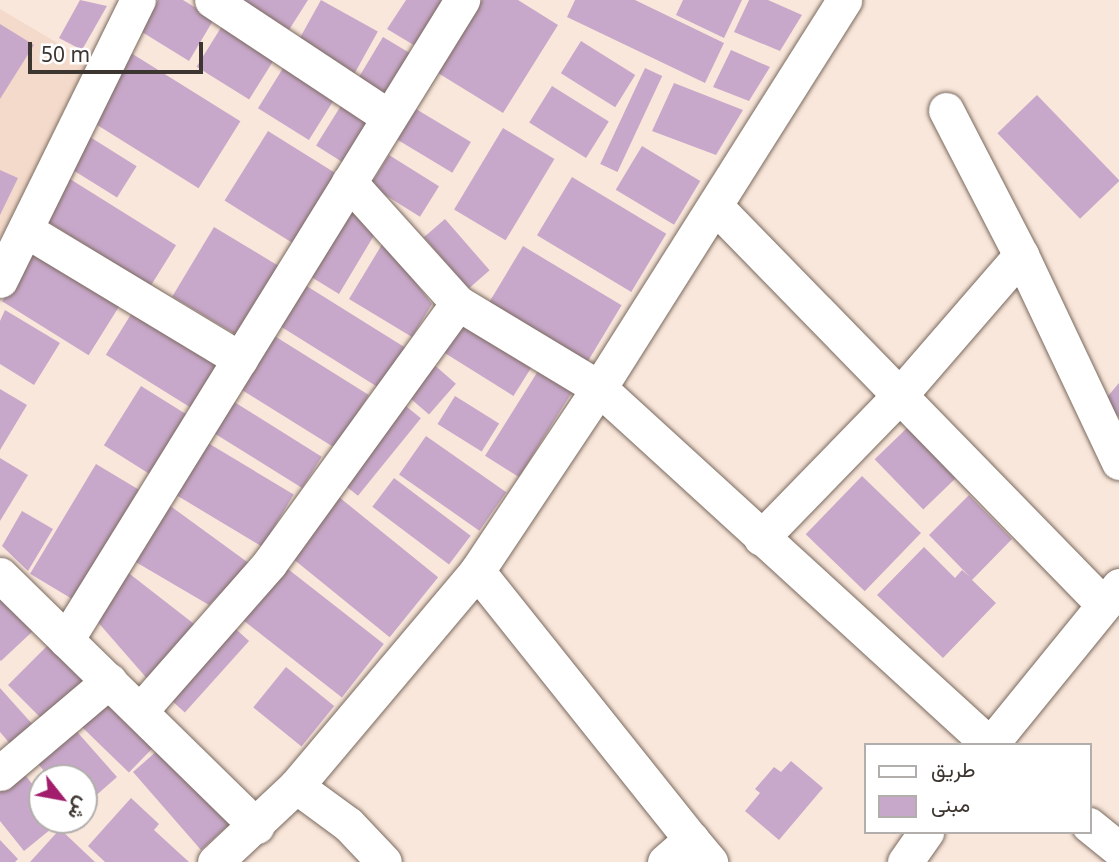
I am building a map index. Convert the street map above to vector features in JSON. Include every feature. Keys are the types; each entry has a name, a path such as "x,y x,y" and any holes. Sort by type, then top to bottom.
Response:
{"street":[{"path":"0,280 138,0"},
{"path":"212,0 389,117"},
{"path":"66,640 462,0"},
{"path":"0,575 140,710 237,849 296,786 477,571 599,388 844,0"},
{"path":"946,110 1021,255 1119,462"},
{"path":"349,182 458,303 599,388 988,743"},
{"path":"715,206 898,397 1111,595 992,743"},
{"path":"26,230 240,359"},
{"path":"761,538 898,397 1021,255"},
{"path":"140,710 269,564 458,303"},
{"path":"477,571 700,850 665,862"},
{"path":"0,773 109,681"},
{"path":"296,786 348,824 384,862"},
{"path":"1091,827 1119,849"},
{"path":"905,862 925,834"}],"shaded area":[{"path":"0,9 88,61 1,237 0,237"}],"building":[{"path":"80,0 107,6 82,50 59,38"},
{"path":"158,0 183,0 214,19 189,61 142,32"},
{"path":"234,0 308,0 287,33"},
{"path":"321,0 378,32 353,76 296,45"},
{"path":"406,0 446,0 417,47 387,29"},
{"path":"482,0 518,0 558,25 503,113 438,73"},
{"path":"575,0 635,0 724,43 705,83 567,17"},
{"path":"683,0 742,0 724,38 676,15"},
{"path":"749,0 768,0 802,15 780,51 734,32"},
{"path":"0,24 34,45 0,99"},
{"path":"222,26 275,59 249,100 197,67"},
{"path":"383,37 413,55 385,102 355,84"},
{"path":"581,41 635,75 615,107 561,73"},
{"path":"731,50 770,67 749,101 713,87"},
{"path":"131,53 240,121 199,188 89,120"},
{"path":"285,65 336,97 309,140 258,108"},
{"path":"645,68 662,76 617,172 600,164"},
{"path":"674,83 743,110 716,155 652,131"},
{"path":"552,86 609,122 586,158 529,122"},
{"path":"1037,95 1119,180 1080,219 997,133"},
{"path":"342,104 373,123 347,165 316,146"},
{"path":"416,109 471,142 452,173 397,140"},
{"path":"503,128 554,159 506,240 454,209"},
{"path":"268,131 339,176 296,245 225,201"},
{"path":"90,137 137,166 117,198 70,168"},
{"path":"642,146 700,181 674,225 616,190"},
{"path":"389,155 439,186 420,217 370,186"},
{"path":"0,170 18,178 0,215"},
{"path":"572,177 666,234 631,292 537,235"},
{"path":"70,179 176,245 151,286 45,220"},
{"path":"353,202 376,232 339,294 308,275"},
{"path":"445,219 490,270 468,289 424,237"},
{"path":"214,227 278,266 237,335 172,296"},
{"path":"384,241 432,304 412,337 349,299"},
{"path":"523,246 622,305 584,368 485,309"},
{"path":"36,247 123,301 89,355 2,301"},
{"path":"305,285 405,348 380,388 280,326"},
{"path":"135,308 224,364 195,410 106,355"},
{"path":"5,310 60,343 34,385 0,364 0,321"},
{"path":"456,320 531,367 513,396 438,349"},
{"path":"273,335 369,395 335,448 240,388"},
{"path":"431,362 456,384 429,415 404,393"},
{"path":"538,371 572,392 519,477 485,456"},
{"path":"1119,383 1119,417 1102,403"},
{"path":"141,386 191,417 154,477 104,445"},
{"path":"0,389 27,405 0,450"},
{"path":"455,396 499,424 482,452 438,424"},
{"path":"396,398 421,418 358,496 333,476"},
{"path":"231,400 322,457 302,488 211,431"},
{"path":"907,428 956,478 923,510 875,459"},
{"path":"426,436 506,492 479,531 399,475"},
{"path":"208,443 294,495 262,547 177,495"},
{"path":"0,458 28,475 0,521"},
{"path":"96,464 142,492 76,602 30,574"},
{"path":"862,476 921,533 865,591 806,534"},
{"path":"394,478 471,536 449,565 372,507"},
{"path":"334,493 438,577 390,637 286,553"},
{"path":"969,495 1012,539 972,580 996,603 943,658 877,595 924,547 955,578 962,570 970,577 929,535"},
{"path":"169,505 250,564 209,605 134,561"},
{"path":"22,511 53,529 28,571 2,546"},
{"path":"279,562 384,644 342,697 237,616"},
{"path":"126,571 198,627 150,682 96,620"},
{"path":"0,596 34,630 1,661 0,660"},
{"path":"229,623 249,641 185,712 165,694"},
{"path":"49,644 87,682 46,723 8,685"},
{"path":"286,667 334,706 301,746 253,707"},
{"path":"0,688 34,726 12,746 0,732"},
{"path":"105,698 155,746 129,773 79,725"},
{"path":"72,726 117,777 98,794 98,764 38,764 34,759"},
{"path":"158,750 232,822 201,850 133,772"},
{"path":"791,761 823,788 779,840 745,811 760,793 755,789 774,767 781,772"},
{"path":"21,770 28,779 28,834 45,834 24,851 0,821 0,787"},
{"path":"131,798 159,824 154,830 189,862 105,862 88,846"},
{"path":"55,834 65,834 95,862 30,862"},
{"path":"0,840 18,859 15,862 0,862"}]}
